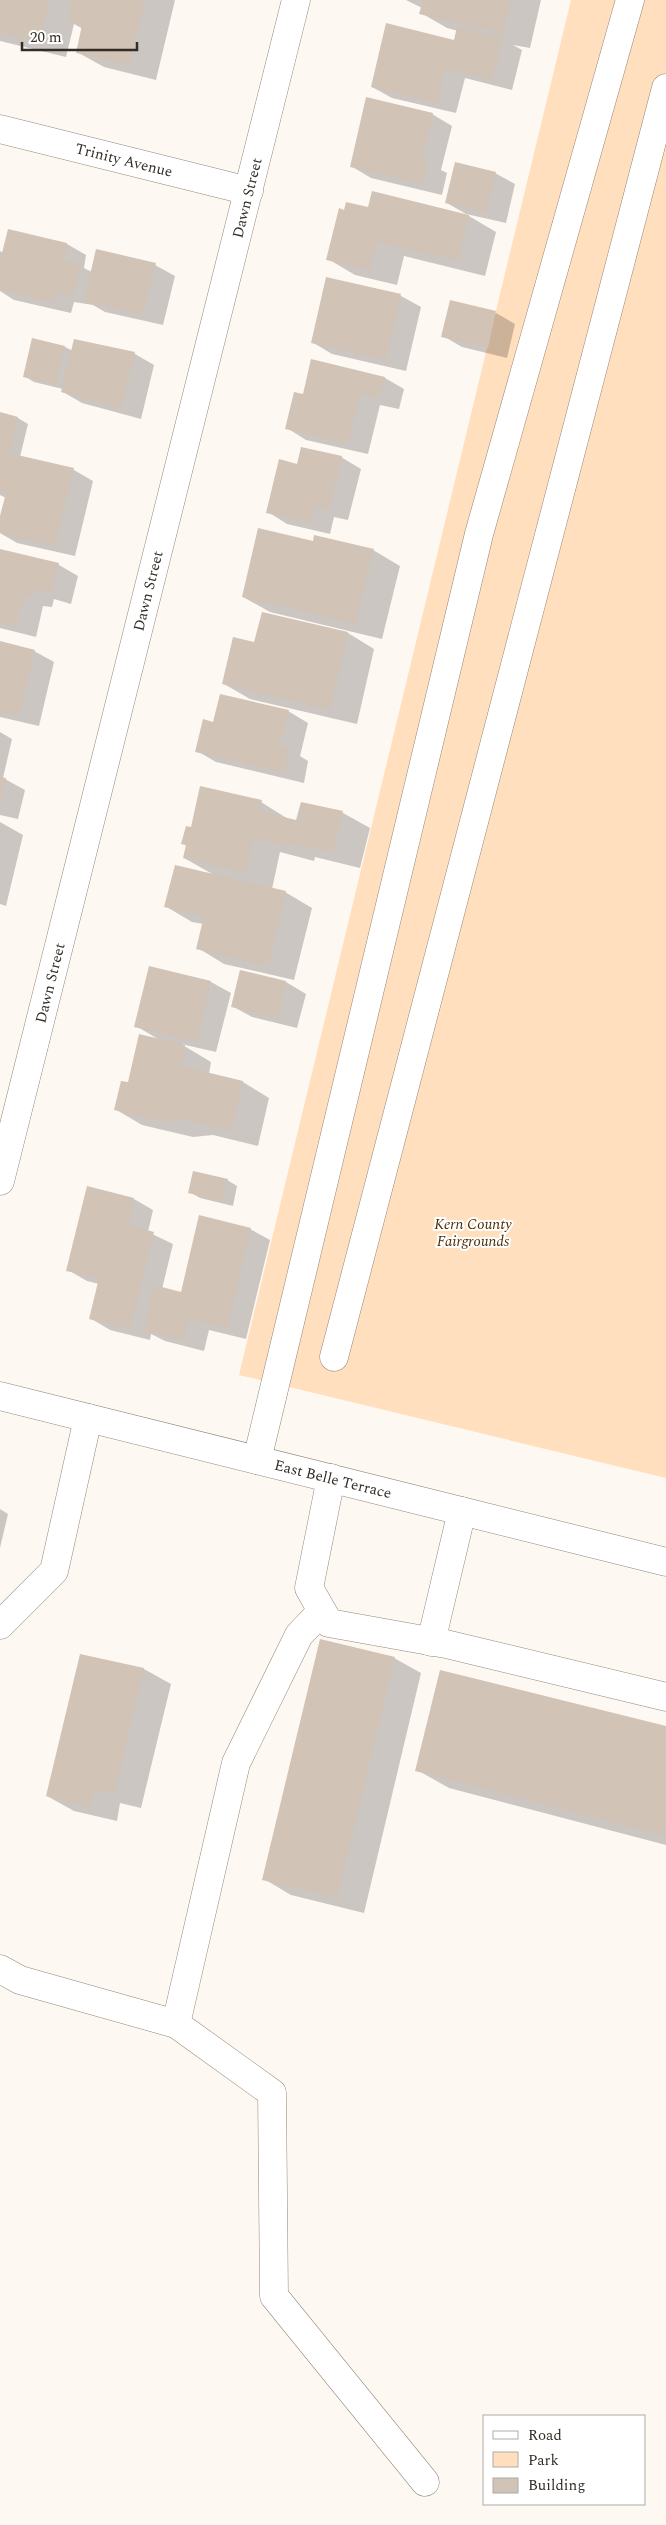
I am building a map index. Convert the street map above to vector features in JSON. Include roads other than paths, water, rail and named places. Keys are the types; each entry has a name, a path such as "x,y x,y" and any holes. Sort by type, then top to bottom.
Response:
{"street":[{"name":"Dawn Street","path":"0,1181 296,0"},
{"path":"256,1460 479,534 630,0"},
{"path":"334,1356 666,88"},
{"name":"Trinity Avenue","path":"0,129 249,190"},
{"name":"East Belle Terrace","path":"0,1396 666,1562"},
{"path":"0,1626 54,1571 88,1418"},
{"path":"331,1478 309,1588 329,1623 432,1642 666,1697"},
{"path":"432,1642 462,1511"},
{"path":"176,2024 236,1763 299,1635 322,1611"},
{"path":"0,1968 20,1980 176,2024 272,2093 274,2296 425,2482"}],"park label":[{"name":"Kern County Fairgrounds","path":"473,1232"}]}
